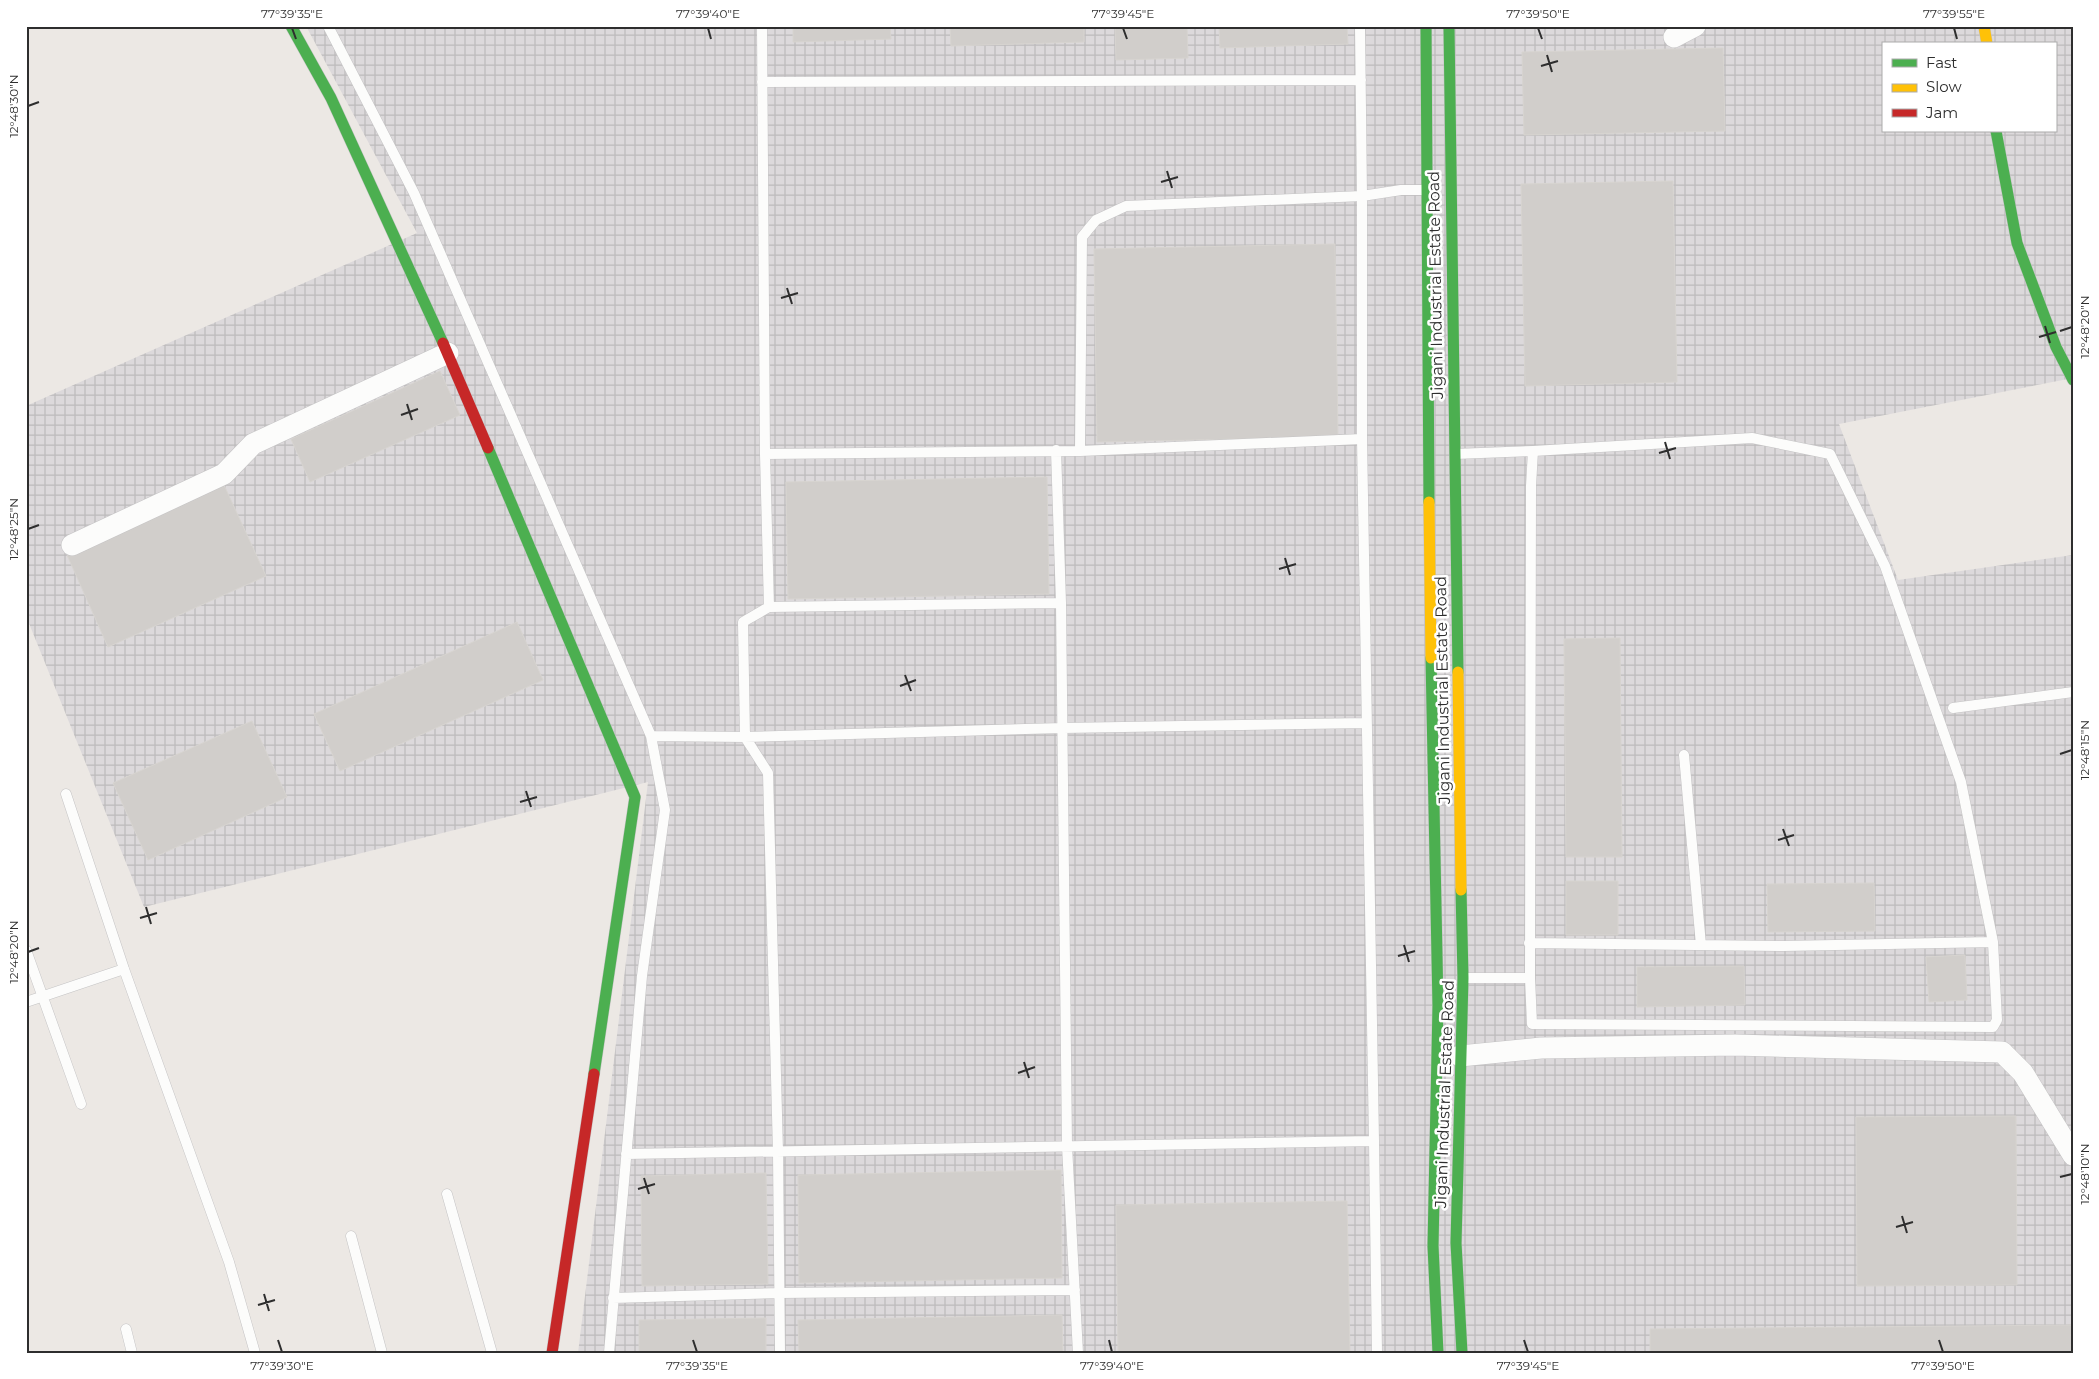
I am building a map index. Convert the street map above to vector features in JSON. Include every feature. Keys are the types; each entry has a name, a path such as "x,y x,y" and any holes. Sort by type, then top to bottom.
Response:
{"main road":[{"path":"291,26 331,98 448,353 635,797 552,1353"},
{"name":"Jigani Industrial Estate Road","path":"1426,26 1429,560 1438,1006 1433,1246 1438,1353"},
{"name":"Jigani Industrial Estate Road","path":"1449,26 1463,978 1456,1243 1462,1353"},
{"path":"1984,26 1987,42"},
{"path":"1996,132 2017,243 2056,347 2073,380"}],"street":[{"path":"1674,37 1696,26"},
{"path":"72,545 224,474 253,444 448,353"},
{"path":"1460,1056 1541,1048 1735,1045 2002,1052 2023,1073 2073,1155"}],"lane":[{"path":"328,26 414,192 651,736 665,810 642,976 609,1353"},
{"path":"762,26 764,454 769,607"},
{"path":"1360,26 1362,439 1377,1353"},
{"path":"762,82 1361,80"},
{"path":"1080,451 1082,237 1096,220 1126,206 1362,196 1401,190 1427,190"},
{"path":"1454,454 1752,438 1830,454 1885,566 1961,782 1993,942 1997,1020 1993,1027 1532,1024 1530,944 1531,486 1533,451"},
{"path":"764,454 1080,451 1362,439"},
{"path":"1056,450 1063,728 1067,1146 1078,1353"},
{"path":"780,1353 778,1152 768,773 745,736 743,622 769,607 1061,603"},
{"path":"1953,708 2073,692"},
{"path":"651,736 745,736 1366,723"},
{"path":"1684,755 1701,945"},
{"path":"66,794 124,969 229,1262 255,1353"},
{"path":"1530,944 1783,946 1993,942"},
{"path":"26,950 81,1104"},
{"path":"26,1002 124,969"},
{"path":"1463,978 1530,978"},
{"path":"626,1154 1374,1140"},
{"path":"447,1194 492,1353"},
{"path":"351,1236 382,1353"},
{"path":"613,1298 780,1293 1075,1290"},
{"path":"126,1329 132,1353"}],"shaded area":[{"path":"306,26 2073,26 2073,378 1839,424 1898,580 2073,555 2073,1353 578,1353 648,782 144,907 26,616 26,406 417,233"}],"building":[{"path":"793,26 890,26 891,39 793,42"},
{"path":"950,26 1084,26 1084,42 951,46"},
{"path":"1115,26 1187,26 1188,58 1116,60"},
{"path":"1219,26 1347,26 1348,44 1220,48"},
{"path":"1723,48 1725,131 1524,135 1522,52"},
{"path":"1673,181 1677,382 1525,386 1521,184"},
{"path":"1335,244 1338,437 1097,442 1094,249"},
{"path":"440,371 460,415 310,482 291,439"},
{"path":"1047,477 1049,594 788,599 786,482"},
{"path":"224,485 266,576 108,647 67,555"},
{"path":"517,622 543,680 340,771 314,714"},
{"path":"1620,638 1622,857 1566,857 1564,639"},
{"path":"252,721 287,797 148,860 113,783"},
{"path":"1566,881 1618,881 1618,935 1566,935"},
{"path":"1874,883 1875,931 1768,932 1767,884"},
{"path":"1965,955 1967,1000 1929,1002 1926,957"},
{"path":"1744,966 1745,1005 1637,1007 1637,967"},
{"path":"2016,1116 2017,1285 1857,1286 1856,1117"},
{"path":"1061,1170 1062,1278 799,1283 798,1175"},
{"path":"766,1173 768,1284 642,1286 641,1176"},
{"path":"1347,1201 1350,1353 1118,1353 1116,1205"},
{"path":"1062,1315 1063,1353 799,1353 798,1320"},
{"path":"766,1318 766,1353 639,1353 639,1320"},
{"path":"2073,1325 2073,1353 1650,1353 1650,1329"}],"traffic: fast":[{"path":"291,26 331,98 443,343"},
{"path":"1426,26 1429,502"},
{"path":"1449,26 1458,672"},
{"path":"1996,132 2017,243 2056,347 2073,380"},
{"path":"488,448 635,797 594,1074"},
{"path":"1431,658 1438,1006 1433,1246 1438,1353"},
{"path":"1461,890 1463,978 1456,1243 1462,1353"}],"traffic: slow":[{"path":"1984,26 1987,42"},
{"path":"1429,502 1431,658"},
{"path":"1458,672 1461,890"}],"traffic: jam":[{"path":"443,343 488,448"},
{"path":"552,1353 594,1074"}]}
